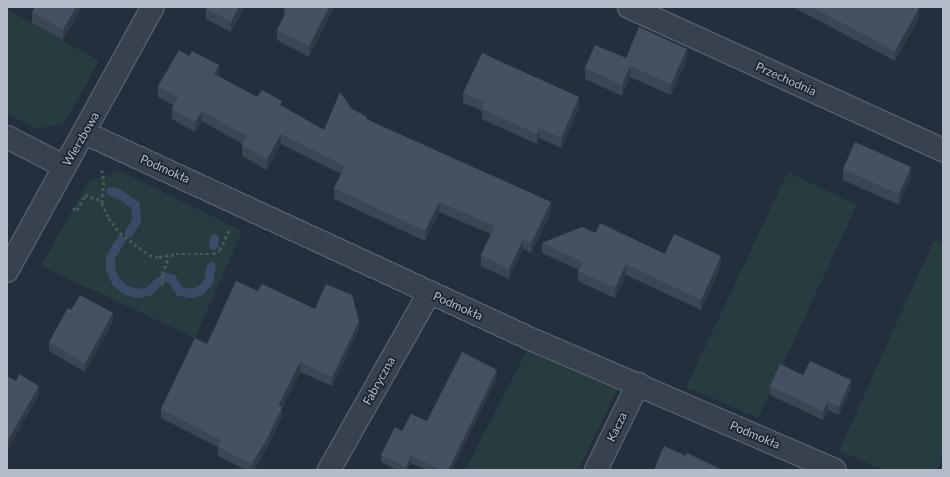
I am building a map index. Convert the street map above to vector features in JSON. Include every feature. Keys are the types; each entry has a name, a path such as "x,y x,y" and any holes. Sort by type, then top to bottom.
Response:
{"street":[{"name":"Wierzbowa","path":"7,271 85,133 153,7"},
{"name":"Przechodnia","path":"629,7 943,150"},
{"name":"Podmokła","path":"85,133 261,213 428,293 836,470"},
{"path":"7,137 65,167"},
{"name":"Fabryczna","path":"329,470 428,293"},
{"name":"Kacza","path":"596,470 638,384"}],"path":[{"path":"103,176 101,200 109,218 125,238 153,256 216,253 220,250 234,221"},
{"path":"73,208 77,210 85,195 101,200"},
{"path":"162,285 162,274 169,256"}],"green space":[{"path":"7,9 99,61 65,122 37,129 7,114"},
{"path":"120,171 242,231 195,338 41,266 89,181"},
{"path":"788,172 857,205 758,418 686,387"},
{"path":"934,240 943,244 943,457 937,470 884,470 839,451"},
{"path":"527,350 617,390 578,470 471,470 466,468"}],"building":[{"path":"35,7 76,7 63,30 32,12"},
{"path":"239,7 231,22 206,8"},
{"path":"285,7 329,7 309,46 277,30 287,11 284,10"},
{"path":"812,7 917,7 919,8 895,51"},
{"path":"639,27 687,49 671,84 630,66 622,85 585,68 595,45 626,58"},
{"path":"179,50 189,56 192,51 219,65 214,74 257,97 262,90 282,101 280,105 324,130 340,92 352,109 367,117 366,119 551,202 531,243 523,239 509,269 481,255 495,226 439,202 425,231 334,188 345,166 281,134 267,159 242,145 247,136 202,111 195,122 172,109 178,97 158,86"},
{"path":"482,53 579,97 561,138 539,128 537,134 482,109 484,102 463,93"},
{"path":"855,142 911,167 899,194 843,169"},
{"path":"600,223 665,254 674,234 721,256 701,300 626,264 615,288 578,271 583,262 542,243 582,227 596,233"},
{"path":"236,281 258,291 262,284 315,309 326,284 352,295 359,321 332,377 300,362 278,406 282,407 268,437 252,464 218,447 221,440 161,409 195,338 207,344"},
{"path":"80,295 113,313 85,363 49,342 68,308 71,310"},
{"path":"462,352 497,370 448,470 441,470 411,455 406,467 381,455 395,427 402,431 411,414 427,421"},
{"path":"810,361 851,380 839,407 828,401 823,411 770,386 780,364 803,375"},
{"path":"19,374 39,386 7,442 7,376 16,381"},
{"path":"664,446 686,456 687,453 722,470 654,470"}],"waterway":[{"path":"110,191 118,193 135,205 136,220 129,232"},
{"path":"213,245 214,238"},
{"path":"120,240 110,257 110,269 116,282 126,290 137,293 148,291 159,281"},
{"path":"164,277 171,278 179,291 192,293 200,290 208,281 211,266"}]}
